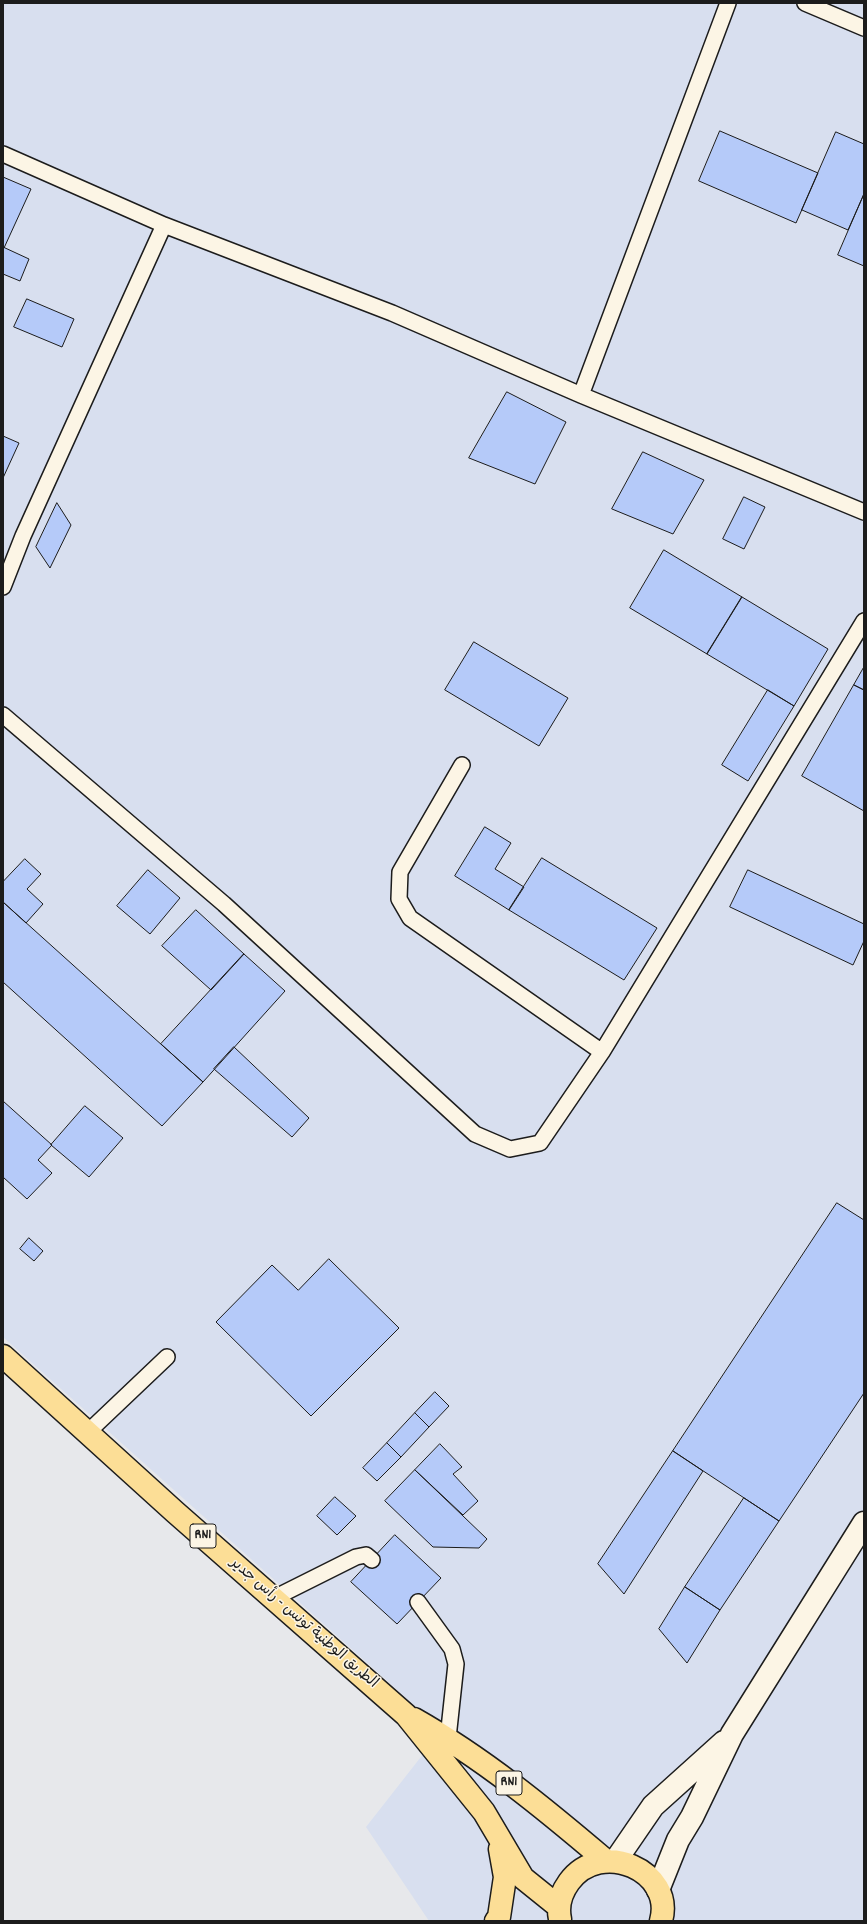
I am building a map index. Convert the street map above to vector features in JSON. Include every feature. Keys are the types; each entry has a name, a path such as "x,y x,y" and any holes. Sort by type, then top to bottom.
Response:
{"main road":[{"name":"الطريق الوطنية تونس - رأس جدير","path":"3,1356 406,1715 484,1812 523,1878 556,1915"},
{"name":"الطريق الوطنية تونس - رأس جدير","path":"406,1715 448,1738 611,1860"},
{"path":"496,1921 499,1917 505,1878 499,1838"},
{"name":"RN1","path":"556,1915 564,1890 574,1876 588,1865 611,1860 633,1866 648,1876 660,1904 677,1921"}],"street":[{"path":"660,1904 678,1840 692,1817 732,1734 864,1523"},
{"path":"611,1860 653,1806 732,1734"}],"lane":[{"path":"582,395 728,3"},
{"path":"805,3 864,28"},
{"path":"3,154 164,225 392,314 864,512"},
{"path":"3,587 27,529 164,225"},
{"path":"3,715 224,904 475,1134 510,1149 540,1143 602,1052 864,622"},
{"path":"462,765 400,872 399,899 410,918 602,1052"},
{"path":"88,1433 167,1357"},
{"path":"274,1598 356,1557 366,1555 372,1560"},
{"path":"418,1602 452,1649 456,1664 448,1738"}],"shaded area":[{"path":"3,3 864,3 864,1921 429,1921 366,1827 442,1730 3,1337"}],"building":[{"path":"720,131 818,173 796,223 699,181"},
{"path":"836,132 864,144 864,194 848,230 802,210"},
{"path":"3,177 31,189 4,248 3,247"},
{"path":"864,194 864,266 838,255"},
{"path":"3,247 29,259 20,281 3,274"},
{"path":"27,299 74,319 62,347 14,327"},
{"path":"507,392 566,422 535,484 469,458"},
{"path":"3,436 19,443 3,478"},
{"path":"643,452 704,480 673,534 612,509"},
{"path":"744,497 765,507 744,549 723,539"},
{"path":"57,503 71,525 50,568 36,547"},
{"path":"664,550 742,597 707,654 630,608"},
{"path":"742,597 828,649 794,706 707,654"},
{"path":"474,642 568,698 539,746 445,690"},
{"path":"864,667 864,690 854,685"},
{"path":"854,685 864,690 864,811 802,776"},
{"path":"768,690 794,706 748,781 722,765"},
{"path":"485,827 511,843 495,869 524,887 509,910 455,876"},
{"path":"542,858 657,928 624,980 509,910"},
{"path":"25,859 41,874 27,889 43,904 26,923 3,902 3,882"},
{"path":"148,870 180,898 150,934 117,906"},
{"path":"748,870 864,924 864,941 853,965 730,907"},
{"path":"3,902 203,1082 162,1126 3,982"},
{"path":"196,910 244,954 211,990 162,946"},
{"path":"244,954 285,991 203,1082 161,1044"},
{"path":"234,1047 309,1118 292,1137 214,1069"},
{"path":"3,1101 52,1145 38,1160 52,1173 27,1199 3,1177"},
{"path":"85,1106 123,1138 89,1177 51,1145"},
{"path":"837,1203 864,1220 864,1393 779,1521 673,1451"},
{"path":"29,1238 43,1251 34,1261 20,1249"},
{"path":"329,1259 399,1328 311,1416 216,1322 272,1265 298,1290"},
{"path":"435,1392 449,1406 429,1427 415,1413"},
{"path":"415,1413 429,1427 401,1457 387,1443"},
{"path":"387,1443 401,1457 377,1481 363,1468"},
{"path":"440,1444 462,1467 453,1474 478,1501 463,1515 415,1470"},
{"path":"673,1451 703,1471 624,1594 598,1564"},
{"path":"415,1470 487,1539 479,1548 433,1547 385,1501"},
{"path":"335,1497 356,1516 337,1535 317,1516"},
{"path":"744,1498 779,1521 720,1610 685,1587"},
{"path":"395,1535 441,1578 397,1624 351,1582"},
{"path":"685,1587 720,1610 687,1663 659,1629"}]}
